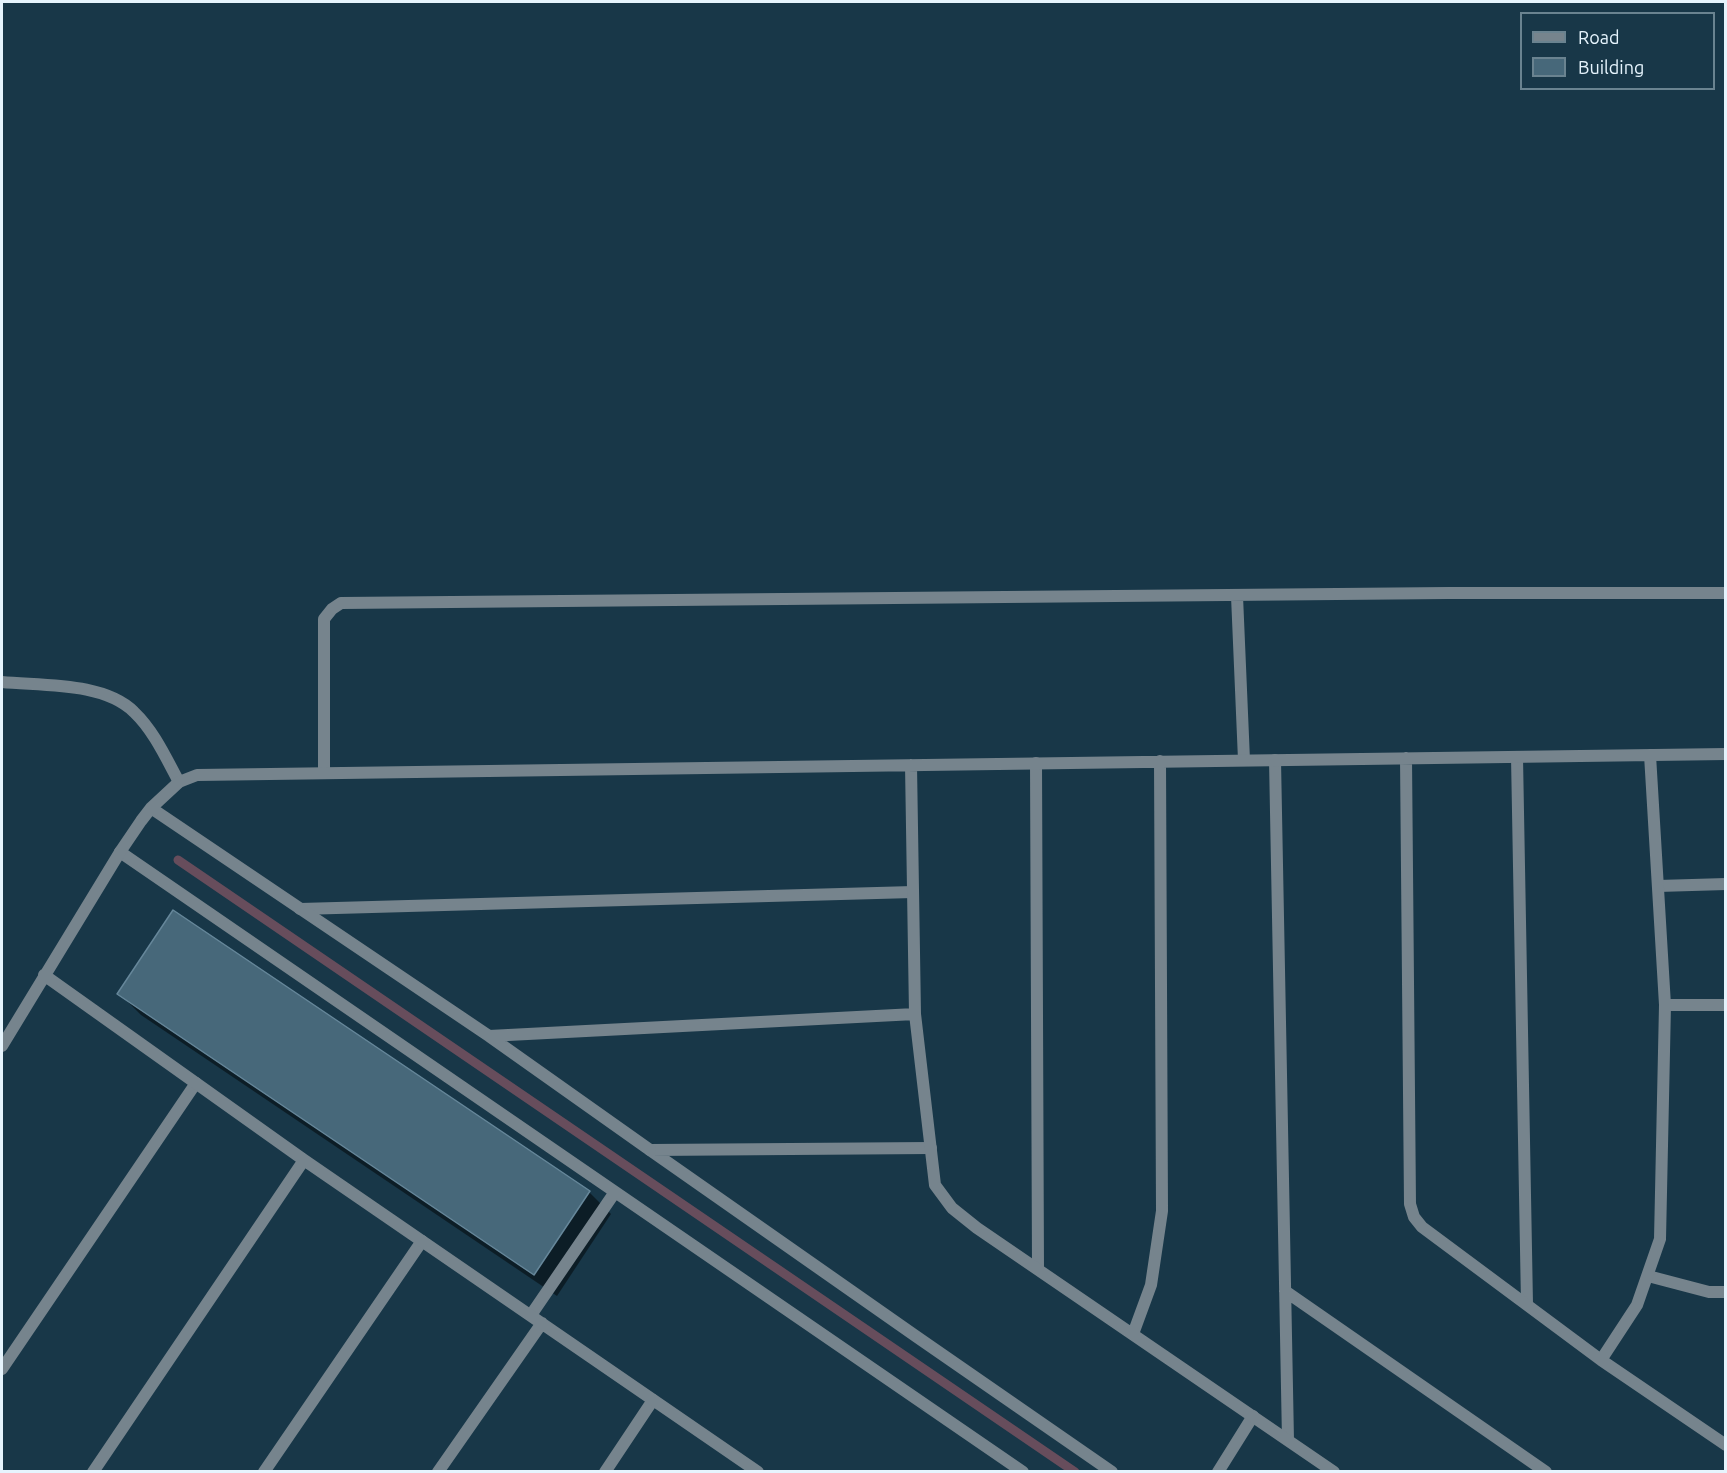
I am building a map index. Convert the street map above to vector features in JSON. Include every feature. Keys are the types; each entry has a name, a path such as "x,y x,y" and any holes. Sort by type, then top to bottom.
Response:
{"street":[{"path":"324,772 324,619 341,603 1448,593 1725,593"},
{"path":"1237,596 1244,760"},
{"path":"2,682 94,690 116,698 134,711 151,732 179,782"},
{"path":"2,1046 120,852 151,808 179,782 197,775 1725,754"},
{"path":"1601,1360 1637,1305 1660,1239 1665,1005 1650,755"},
{"path":"1517,757 1527,1305"},
{"path":"1406,758 1410,1204 1414,1217 1422,1227 1601,1360 1725,1445"},
{"path":"1275,760 1288,1440"},
{"path":"1133,1334 1151,1285 1162,1211 1160,761"},
{"path":"1036,763 1038,1269"},
{"path":"911,765 915,1014 935,1185 952,1209 977,1228 1334,1472"},
{"path":"151,808 489,1036 907,1331 1112,1472"},
{"path":"120,852 1023,1472"},
{"path":"1658,885 1725,884"},
{"path":"300,909 913,892"},
{"path":"44,975 304,1160 758,1472"},
{"path":"1665,1005 1725,1005"},
{"path":"489,1036 915,1014"},
{"path":"2,1369 196,1083"},
{"path":"650,1150 931,1148"},
{"path":"93,1472 304,1160"},
{"path":"531,1315 615,1191"},
{"path":"264,1472 422,1241"},
{"path":"1648,1275 1709,1292 1725,1292"},
{"path":"1285,1292 1546,1472"},
{"path":"438,1472 542,1323"},
{"path":"604,1472 653,1400"},
{"path":"1218,1472 1253,1416"}],"building":[{"path":"173,910 590,1191 534,1275 117,994"}],"waterway":[{"path":"178,860 1075,1472"}]}
